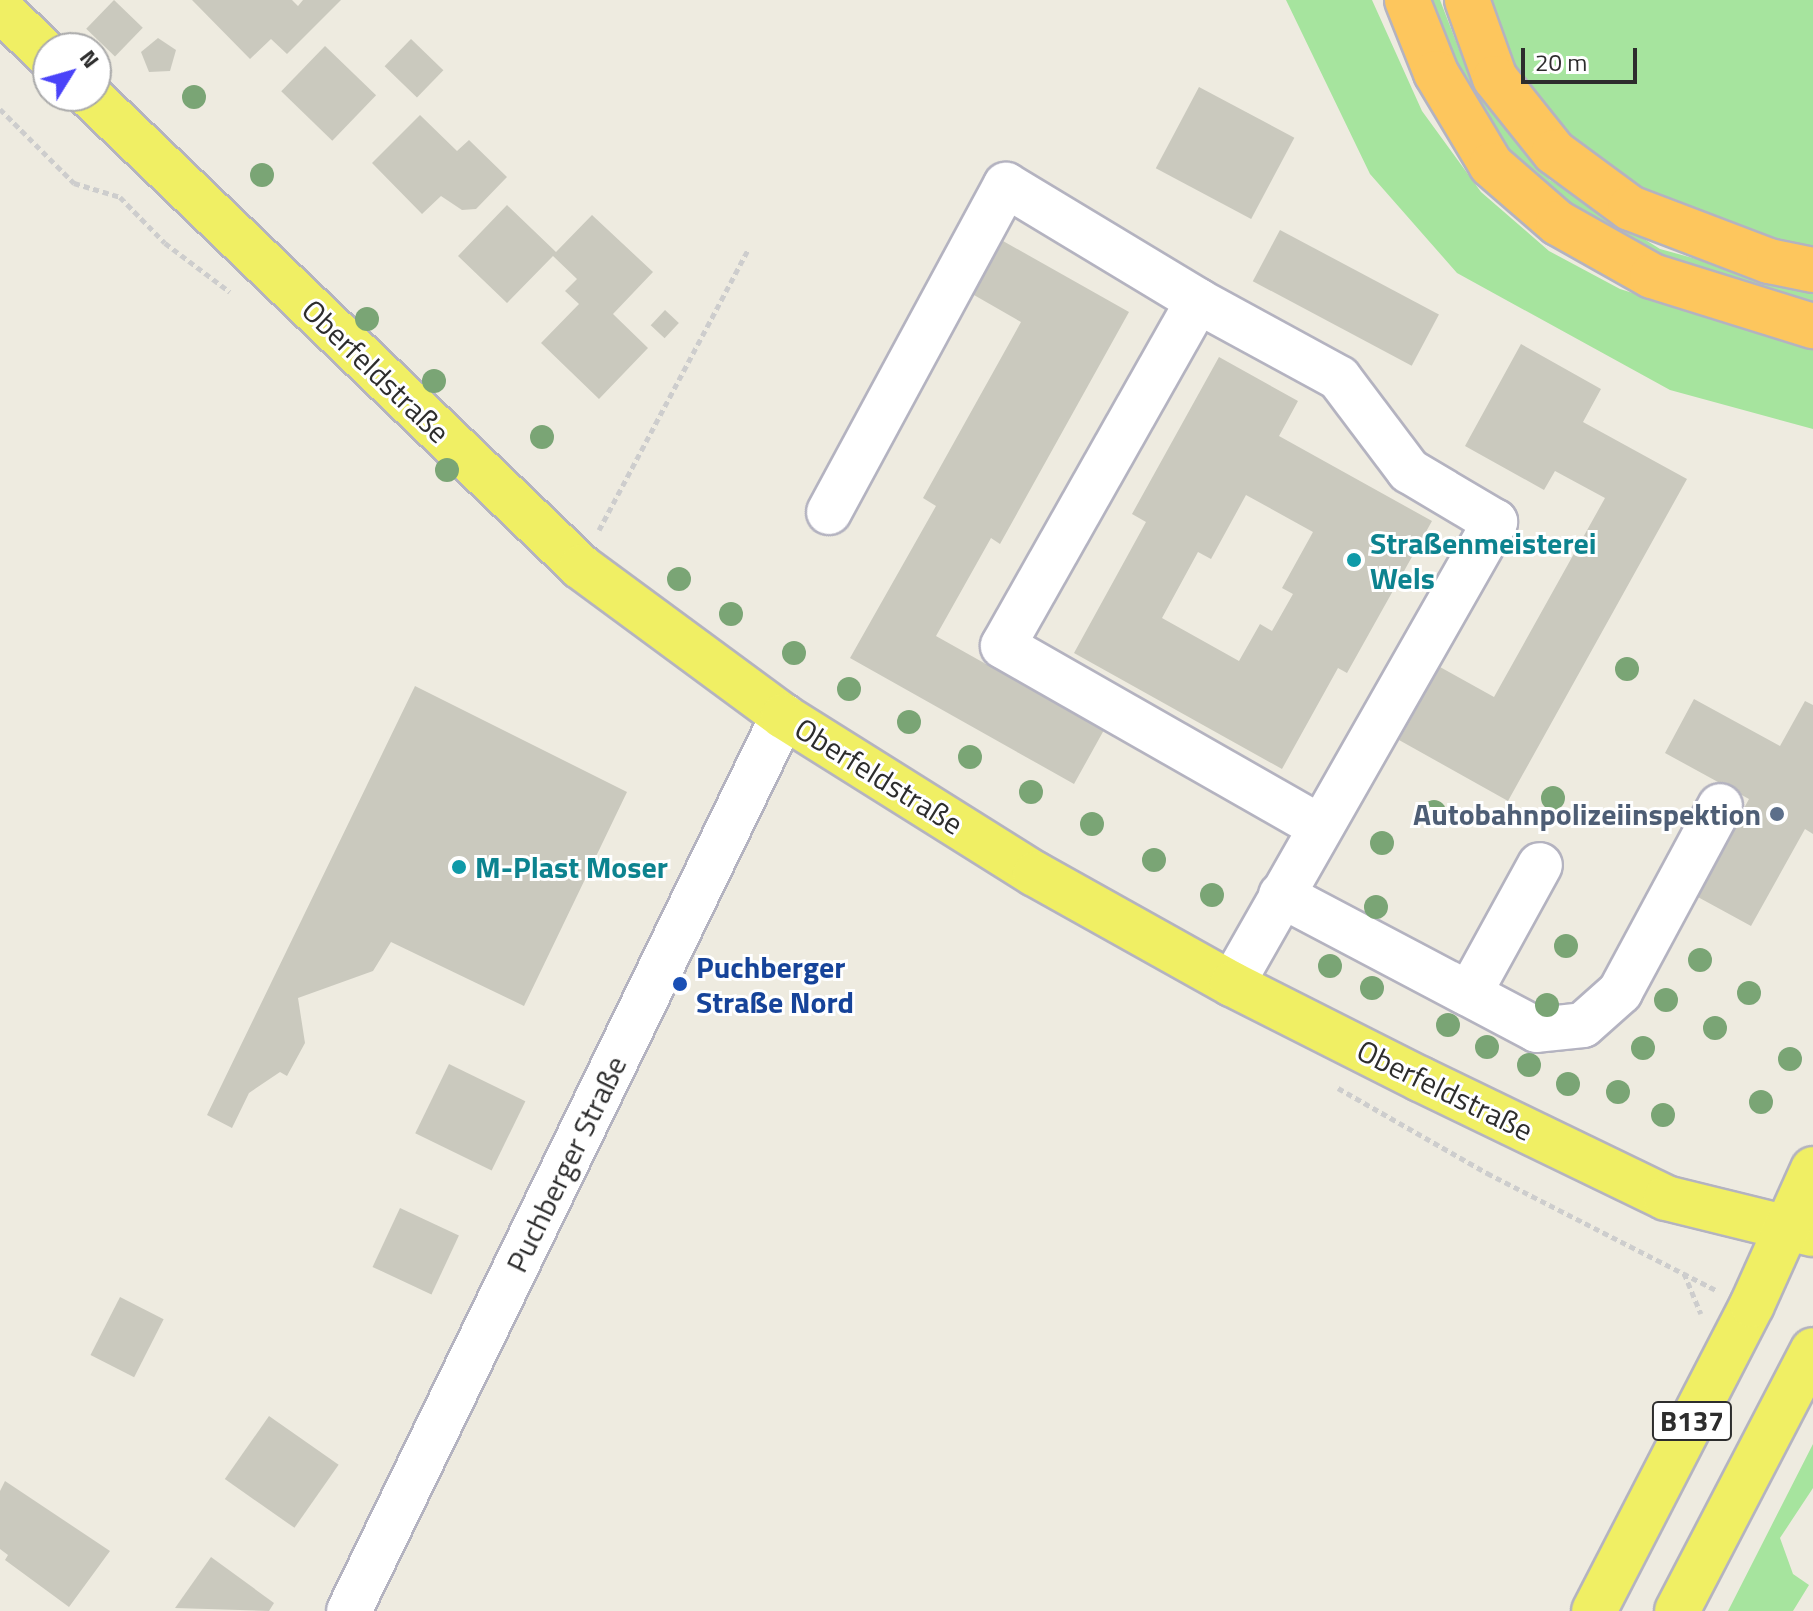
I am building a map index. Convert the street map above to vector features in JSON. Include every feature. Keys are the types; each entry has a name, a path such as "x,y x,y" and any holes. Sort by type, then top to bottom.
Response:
{"highway":[{"path":"1407,0 1436,73 1491,165 1558,223 1652,276 1813,326"},
{"path":"1467,0 1495,78 1554,152 1630,208 1769,261 1813,270"}],"main road":[{"path":"0,9 32,40"},
{"name":"Oberfeldstraße","path":"107,112 581,567 783,716 1035,874 1232,984 1666,1198 1799,1231"},
{"name":"B137","path":"1594,1611 1752,1305 1799,1231 1813,1169"},
{"name":"B137","path":"1677,1611 1813,1350"}],"street":[{"path":"829,512 1006,185 1198,301 1339,378 1409,471 1495,522 1319,826 1232,984"},
{"path":"1198,301 1003,646 1319,826"},
{"name":"Puchberger Straße","path":"349,1611 783,716"},
{"path":"1281,895 1537,1030 1583,1025 1620,992 1720,806"},
{"path":"1469,994 1540,865"}],"path":[{"path":"581,567 748,250"}],"green space":[{"path":"1286,0 1372,0 1422,111 1481,192 1549,251 1620,289 1813,350 1813,429 1670,390 1457,273 1370,174"},
{"path":"1422,0 1440,0 1476,93 1550,180 1660,249 1813,291 1813,313 1637,252 1530,182 1460,84"},
{"path":"1489,0 1813,0 1813,254 1624,188 1569,144 1539,106 1498,38"},
{"path":"1813,1444 1813,1488 1780,1538 1793,1574 1809,1585 1793,1611 1728,1611"}],"building":[{"path":"114,0 143,28 115,57 112,54 112,32 90,32 86,29"},
{"path":"192,0 292,0 298,6 303,0 341,0 287,54 271,39 250,59"},
{"path":"158,38 176,50 170,71 149,72 141,52"},
{"path":"411,39 443,70 417,98 385,66"},
{"path":"325,46 376,95 332,141 281,91"},
{"path":"1199,87 1294,138 1251,219 1156,168"},
{"path":"420,115 457,151 469,140 507,177 476,209 462,210 441,196 422,214 372,163"},
{"path":"507,205 556,252 592,215 653,272 613,314 648,348 599,399 541,343 579,304 565,291 577,279 553,256 507,303 458,256"},
{"path":"1280,230 1439,315 1412,366 1253,281"},
{"path":"996,237 1129,312 1000,544 991,538 936,636 1104,730 1074,784 850,658 936,506 923,498 1021,322 967,291"},
{"path":"665,310 679,323 665,338 651,325"},
{"path":"1521,344 1601,389 1583,422 1687,479 1508,801 1399,740 1440,667 1494,697 1605,498 1555,471 1544,490 1465,446"},
{"path":"1219,357 1298,401 1279,436 1432,521 1347,673 1338,668 1282,769 1074,653 1146,522 1132,514","holes":["1246,495 1313,532 1282,588 1293,594 1272,631 1260,624 1239,661 1162,618 1198,552 1211,559"]},
{"name":"M-Plast Moser","path":"415,686 627,792 524,1006 391,942 373,971 298,998 305,1043 287,1076 280,1072 249,1093 232,1128 207,1115"},
{"name":"Autobahnpolizeiinspektion","path":"1694,699 1780,746 1805,701 1813,705 1813,834 1805,829 1751,926 1696,896 1749,799 1665,753"},
{"path":"449,1064 525,1101 492,1170 415,1133"},
{"path":"400,1208 459,1235 431,1294 373,1267"},
{"path":"120,1297 164,1319 134,1377 90,1355"},
{"path":"269,1416 339,1465 294,1528 225,1479"},
{"path":"5,1481 110,1551 69,1607 5,1560 8,1555 0,1549 0,1491"},
{"path":"211,1557 274,1603 269,1611 175,1608"}],"place":[{"name":"Straßenmeisterei Wels","path":"1354,560"},
{"name":"Autobahnpolizeiinspektion","path":"1777,814"},
{"name":"M-Plast Moser","path":"459,867"},
{"name":"Puchberger Straße Nord","path":"680,984"}]}
